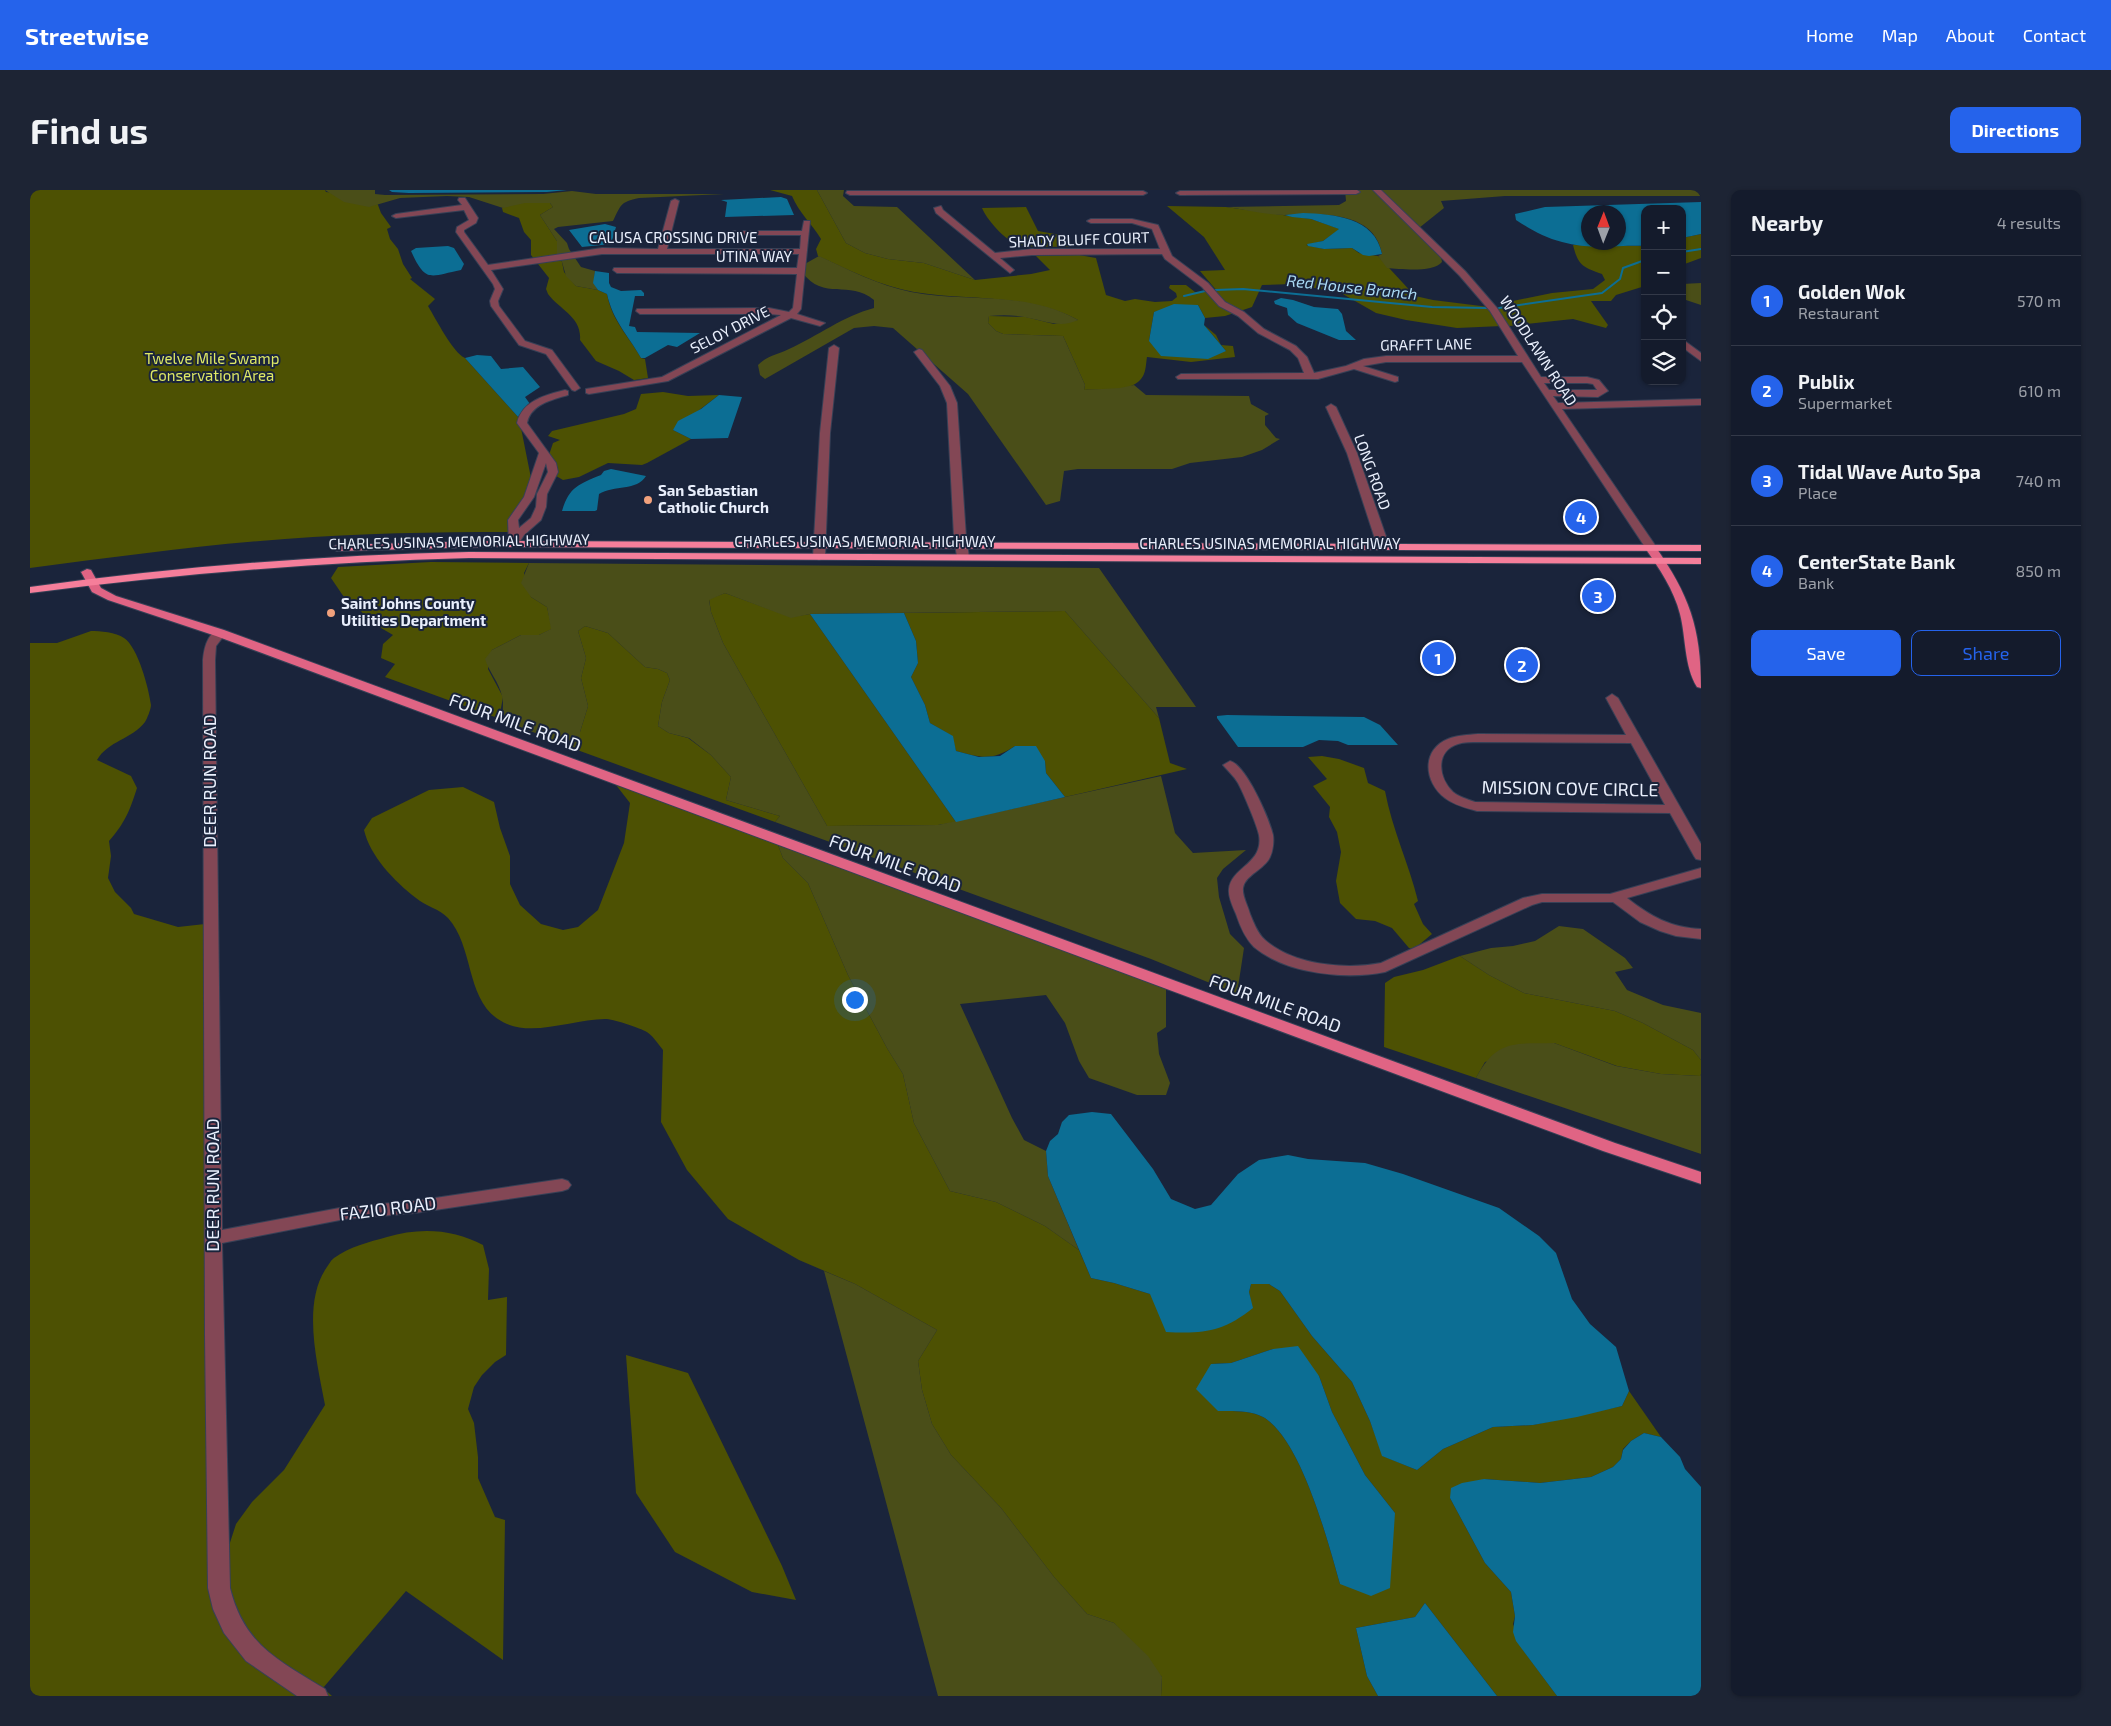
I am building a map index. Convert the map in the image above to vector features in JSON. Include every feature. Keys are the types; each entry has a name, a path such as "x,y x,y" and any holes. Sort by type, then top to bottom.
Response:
{"highway":[{"name":"CHARLES USINAS MEMORIAL HIGHWAY","path":"30,590 89,577 223,556 401,545 514,544 819,551"},
{"path":"381,556 395,554 502,552 514,544"},
{"name":"CHARLES USINAS MEMORIAL HIGHWAY","path":"30,580 381,556 819,551 1701,548"},
{"name":"CHARLES USINAS MEMORIAL HIGHWAY","path":"962,551 1701,561"}],"main road":[{"path":"1651,548 1679,594 1685,609 1696,668 1701,684"},
{"name":"FOUR MILE ROAD","path":"89,577 96,590 112,598 220,633 1609,1147 1701,1178"}],"street":[{"name":"WOODLAWN ROAD","path":"1377,190 1482,294 1502,321 1546,393 1651,548"},
{"path":"1184,192 1356,192"},
{"path":"850,193 1143,193"},
{"path":"662,251 675,201"},
{"path":"396,216 465,203 474,218 473,221 460,229 460,232 499,289 494,301 495,306 518,340 528,346 549,352 576,394"},
{"path":"938,208 939,211 1010,270"},
{"path":"1091,221 1132,221 1154,227 1158,232 1168,257 1205,284 1222,304 1241,314 1260,331 1293,348 1302,357 1310,376"},
{"name":"SELOY DRIVE","path":"539,514 542,494 553,472 552,463 526,429 528,421 540,407 576,394 665,379 791,315 797,309 807,222"},
{"path":"733,233 806,233"},
{"name":"CALUSA CROSSING DRIVE","path":"485,268 593,251 803,252"},
{"name":"SHADY BLUFF COURT","path":"994,256 1032,252 1164,251"},
{"name":"UTINA WAY","path":"617,270 801,271"},
{"path":"640,311 770,311 820,323"},
{"path":"1686,345 1701,358"},
{"path":"819,551 825,433 834,348"},
{"path":"919,352 945,386 952,403 962,551"},
{"name":"GRAFFT LANE","path":"1181,377 1310,376 1335,372 1364,362 1386,359 1525,359"},
{"path":"1354,366 1395,380"},
{"path":"1538,380 1587,380 1596,382 1603,392 1598,394 1546,393"},
{"path":"1556,406 1647,405 1701,402"},
{"name":"LONG ROAD","path":"1331,407 1352,453 1384,548"},
{"path":"514,544 513,520 529,497 544,453"},
{"path":"514,544 519,533 536,520 539,514 518,512"},
{"name":"DEER RUN ROAD","path":"220,633 210,646 214,1238 219,1588 222,1606 229,1624 242,1642 259,1659 317,1696"},
{"path":"1612,698 1701,856"},
{"name":"MISSION COVE CIRCLE","path":"1636,739 1478,738 1452,741 1442,747 1433,762 1433,771 1440,785 1449,795 1477,807 1675,809"},
{"path":"1230,765 1244,781 1266,835 1266,847 1263,856 1239,881 1236,887 1236,894 1249,930 1259,943 1271,951 1291,960 1321,969 1365,971 1386,966 1528,901 1542,898 1616,897 1701,872"},
{"path":"1616,897 1647,921 1663,928 1701,934"},
{"name":"FAZIO ROAD","path":"214,1238 345,1213 415,1207 562,1185"}],"green space":[{"name":"Twelve Mile Swamp Conservation Area","path":"30,190 325,190 326,192 375,197 381,213 391,227 387,229 390,239 398,249 403,264 412,278 410,279 435,299 428,306 445,335 455,350 465,358 519,418 531,478 524,497 514,512 508,532 397,533 285,539 189,548 30,568"},
{"path":"325,190 375,190 375,194 385,195 543,194 572,191 596,194 724,194 639,198 622,205 613,221 554,229 567,243 581,267 595,271 594,283 598,290 576,286 566,276 562,262 557,256 557,241 540,215 553,207 550,203 525,203 503,208 469,197 447,196 400,198 369,207 344,202"},
{"path":"770,190 817,190 846,243 865,253 888,259 924,263 975,280 1050,270 1036,256 1079,255 1096,258 1106,295 1125,301 1135,299 1155,302 1172,301 1177,297 1176,293 1169,288 1170,285 1186,285 1195,292 1217,291 1200,271 1225,270 1204,237 1167,206 1226,207 1311,219 1340,229 1323,241 1306,245 1324,249 1352,248 1359,253 1378,256 1415,296 1489,307 1502,326 1457,328 1406,320 1376,313 1341,293 1293,284 1262,285 1252,307 1225,316 1205,318 1198,305 1154,312 1149,341 1226,351 1204,325 1216,335 1221,345 1233,346 1235,357 1191,362 1147,357 1143,376 1132,386 1116,389 1084,390 1085,385 1063,336 1003,334 996,331 988,323 989,316 1026,317 1054,324 1078,320 1059,311 1039,306 997,299 914,292 889,286 865,277 818,256 816,249 821,239 798,208 792,196"},
{"path":"817,190 844,190 843,196 854,206 897,207 975,280 924,263 888,259 865,253 846,243"},
{"path":"1345,190 1374,190 1441,256 1442,262 1432,268 1424,269 1387,268 1378,256 1382,254 1377,239 1368,229 1356,222 1342,217 1327,215 1277,215 1226,207 1339,205 1346,201"},
{"path":"1380,190 1701,190 1701,196 1505,196 1441,201 1444,208 1419,228"},
{"path":"538,201 550,203 553,207 540,215 557,241 557,256 562,262 564,272 576,286 598,290 607,294 609,304 617,320 641,358 645,359 648,378 634,380 596,361 580,340 578,325 548,294 546,289 549,278 531,255 531,240 524,232 519,218 503,212 502,208 511,204"},
{"path":"1026,207 1038,231 1061,235 1071,247 1032,246 1015,243 998,230 982,208"},
{"path":"1701,234 1701,258 1686,264 1686,250 1686,237"},
{"path":"1573,245 1581,245 1581,250 1626,250 1626,246 1641,246 1641,287 1616,295 1611,301 1591,301 1608,325 1606,328 1573,319 1509,326 1497,308 1501,309 1503,303 1552,293 1593,289 1605,280 1602,274 1585,267 1577,257"},
{"path":"819,256 875,281 911,292 1017,301 1058,311 1078,320 1071,323 1058,324 1020,316 998,315 989,316 988,323 996,331 1003,334 1063,336 1085,385 1084,390 1120,388 1134,385 1146,395 1249,396 1251,404 1269,414 1265,416 1265,425 1276,438 1280,439 1262,450 1242,457 1190,463 1172,469 1078,469 1064,471 1060,501 1046,505 968,394 893,328 874,326 854,328 765,379 760,375 758,365 765,359 800,344 841,321 874,308 874,300 865,294 855,291 828,289 810,281 802,272 803,265"},
{"path":"1701,283 1701,305 1686,300 1686,284"},
{"path":"663,392 688,396 719,395 673,430 691,439 647,463 642,465 608,463 579,477 563,480 551,473 548,458 553,443 560,440 548,436 552,431 624,414 636,409 641,394"},
{"path":"431,562 529,563 524,573 531,597 547,607 552,629 539,635 521,635 492,650 488,669 503,697 501,708 503,720 385,677 395,664 381,658 383,644 393,635 364,618 362,612 348,601 331,578 338,567"},
{"path":"529,563 1099,568 1196,707 1156,707 1159,718 1065,611 810,614 791,618 725,593 709,600 711,612 723,643 827,826 938,825 1161,776 1175,833 1193,853 1246,850 1223,869 1217,878 1219,897 1230,934 1244,948 1237,994 1151,959 775,822 780,816 726,800 731,777 711,755 689,738 669,733 658,726 662,702 670,680 667,673 645,667 608,633 585,626 578,631 586,658 581,678 588,706 580,732 580,751 503,720 501,691 485,659 492,650 521,635 539,635 551,629 547,607 531,597 521,583"},
{"path":"725,593 791,617 810,614 956,822 938,825 827,826 723,643 711,612 709,599"},
{"path":"1065,611 1159,718 1170,763 1187,769 1065,797 1046,773 1045,761 1015,746 1000,754 987,757 956,751 952,736 930,723 925,705 911,677 918,663 916,641 904,613"},
{"path":"585,626 608,633 645,667 667,673 670,680 662,702 658,726 669,733 688,738 711,755 731,777 726,800 780,816 775,822 580,751 580,732 588,706 581,678 586,658 578,631"},
{"path":"91,631 117,634 129,643 142,669 151,705 146,721 140,728 107,748 97,760 131,776 137,788 126,816 109,841 111,856 108,878 115,892 131,908 134,914 178,927 214,923 226,1555 236,1524 252,1502 284,1470 325,1405 316,1355 313,1319 314,1301 318,1285 331,1261 340,1254 359,1245 411,1232 436,1231 472,1240 483,1245 489,1269 488,1300 507,1297 506,1355 495,1362 482,1375 474,1387 468,1409 474,1423 478,1457 478,1478 495,1517 505,1520 503,1660 406,1591 323,1688 332,1696 30,1696 30,643 57,643"},
{"path":"1322,756 1339,759 1364,768 1368,783 1385,791 1418,901 1414,904 1423,924 1432,934 1414,949 1409,948 1392,928 1375,921 1356,919 1340,903 1336,881 1341,852 1337,832 1329,817 1330,807 1313,786 1327,779 1308,757"},
{"path":"616,785 778,845 783,858 808,883 848,975 903,1074 914,1123 950,1191 996,1202 1045,1226 1079,1250 1091,1278 1150,1294 1252,1308 1249,1292 1251,1284 1269,1284 1280,1291 1312,1336 1352,1382 1370,1421 1383,1456 1417,1470 1443,1449 1493,1427 1533,1425 1622,1406 1629,1391 1661,1437 1644,1433 1631,1441 1623,1449 1621,1459 1613,1467 1591,1477 1540,1483 1484,1479 1450,1498 1485,1563 1511,1592 1515,1616 1513,1624 1523,1650 1557,1696 1497,1696 1425,1603 1415,1617 1356,1628 1367,1676 1378,1696 1161,1696 1162,1677 1114,1623 1087,1614 1054,1577 1001,1508 951,1455 932,1424 922,1390 918,1361 937,1330 855,1284 799,1260 728,1219 687,1170 661,1122 663,1050 648,1032 614,1020 605,1019 543,1028 530,1028 507,1024 493,1016 477,991 463,945 457,931 448,918 420,901 391,876 377,858 364,830 372,818 429,790 463,787 494,802 500,828 510,856 510,884 520,905 541,924 563,930 578,927 598,910 624,843 630,803","holes":["1273,1349 1319,1376 1332,1412 1365,1475 1395,1513 1340,1584 1311,1493 1301,1468 1289,1446 1277,1428 1263,1417 1247,1412 1218,1411 1211,1364 1231,1363"]},
{"path":"778,845 1166,988 1166,1027 1157,1033 1159,1054 1170,1083 1166,1095 1137,1095 1089,1078 1079,1061 1065,1023 1046,995 960,1004 1024,1140 1046,1151 1048,1176 1079,1250 1045,1226 996,1202 950,1191 914,1123 903,1074 848,975 808,883 783,858"},
{"path":"1559,926 1583,929 1625,958 1633,968 1615,972 1627,990 1663,1005 1701,1013 1701,1060 1693,1050 1643,1023 1615,1011 1524,993 1489,975 1460,956 1491,948 1535,941"},
{"path":"1460,956 1489,975 1524,993 1615,1011 1643,1023 1693,1050 1701,1060 1701,1074 1700,1076 1661,1074 1617,1066 1554,1043 1485,1062 1476,1078 1384,1047 1385,983 1394,977 1423,970"},
{"path":"1554,1043 1616,1066 1661,1074 1700,1076 1701,1074 1701,1154 1476,1078 1491,1056 1499,1050 1517,1044"},
{"path":"824,1271 855,1284 937,1330 918,1361 922,1390 932,1424 951,1455 1001,1508 1054,1577 1087,1614 1114,1623 1148,1656 1162,1677 1161,1696 938,1696"},
{"path":"626,1355 688,1373 782,1566 796,1600 752,1592 675,1552 636,1493"}],"water":[{"path":"389,190 567,190 547,192 409,193 392,192"},
{"path":"781,197 787,199 794,215 725,217 727,202 721,200"},
{"path":"1701,202 1701,234 1686,237 1686,205 1641,205 1641,246 1626,246 1626,205 1607,205"},
{"path":"1581,206 1581,246 1544,236 1516,220 1515,214 1545,207"},
{"path":"1303,213 1339,217 1362,225 1371,232 1378,242 1382,254 1369,256 1363,255 1352,248 1324,249 1308,246 1307,244 1323,241 1339,229 1311,219 1285,215"},
{"path":"605,224 616,227 611,244 582,247 569,230"},
{"path":"448,246 454,248 464,264 461,270 430,275 421,269 411,251 416,248"},
{"path":"595,271 609,273 611,287 621,291 641,290 644,293 644,296 635,296 629,326 635,327 637,332 700,333 677,347 668,345 645,358 641,358 617,320 607,294 598,290 593,283"},
{"path":"1281,298 1314,307 1338,309 1342,314 1346,331 1356,340 1339,340 1297,323 1288,315 1287,308 1275,304 1274,301"},
{"path":"1174,304 1198,305 1205,318 1204,325 1226,351 1208,359 1161,356 1149,341 1154,312"},
{"path":"477,355 491,356 501,369 523,367 540,387 525,397 530,404 519,418 465,358"},
{"path":"719,395 742,397 728,438 691,439 673,430 678,421 701,409"},
{"path":"611,469 646,476 637,484 599,494 597,510 595,511 562,511 568,497 576,487"},
{"path":"904,613 916,641 918,663 911,677 925,705 930,723 953,736 956,751 979,757 1000,756 1015,746 1036,746 1045,761 1046,773 1065,797 956,822 810,614"},
{"path":"1217,716 1364,717 1380,725 1398,745 1348,745 1338,741 1319,740 1303,747 1238,747 1217,718"},
{"path":"1092,1112 1111,1114 1153,1169 1171,1199 1195,1209 1211,1205 1238,1174 1259,1160 1288,1155 1308,1159 1365,1163 1403,1174 1499,1208 1539,1236 1556,1253 1572,1299 1590,1324 1616,1347 1629,1391 1622,1406 1533,1425 1493,1427 1443,1449 1417,1470 1382,1456 1370,1421 1352,1382 1312,1336 1280,1291 1269,1284 1251,1284 1249,1292 1253,1308 1232,1322 1212,1330 1179,1333 1166,1332 1150,1294 1091,1278 1048,1176 1046,1151 1050,1141 1058,1134 1062,1122 1069,1115"},
{"path":"1298,1346 1319,1376 1332,1412 1365,1475 1395,1513 1390,1588 1371,1596 1340,1584 1320,1518 1301,1468 1277,1428 1263,1417 1252,1413 1218,1411 1196,1389 1211,1364 1231,1363 1273,1349"},
{"path":"1644,1433 1661,1437 1680,1457 1685,1469 1701,1487 1701,1696 1557,1696 1516,1641 1513,1632 1515,1616 1511,1592 1485,1563 1450,1498 1451,1488 1462,1483 1484,1479 1540,1483 1591,1477 1613,1467 1621,1459 1623,1450 1631,1441"},
{"path":"1425,1603 1497,1696 1378,1696 1367,1676 1356,1628 1415,1617"}],"waterway":[{"name":"Red House Branch","path":"1686,251 1701,249"},
{"name":"Red House Branch","path":"1499,308 1602,293 1620,279 1623,268 1641,261"},
{"name":"Red House Branch","path":"1215,290 1243,289 1432,307 1487,308"},
{"name":"Red House Branch","path":"1184,296 1205,291"}],"place":[{"name":"San Sebastian Catholic Church","path":"648,500"},
{"name":"CenterState Bank","path":"1581,517"},
{"name":"Tidal Wave Auto Spa","path":"1598,596"},
{"name":"Saint Johns County Utilities Department","path":"331,613"},
{"name":"Golden Wok","path":"1438,658"},
{"name":"Publix","path":"1522,665"}]}
